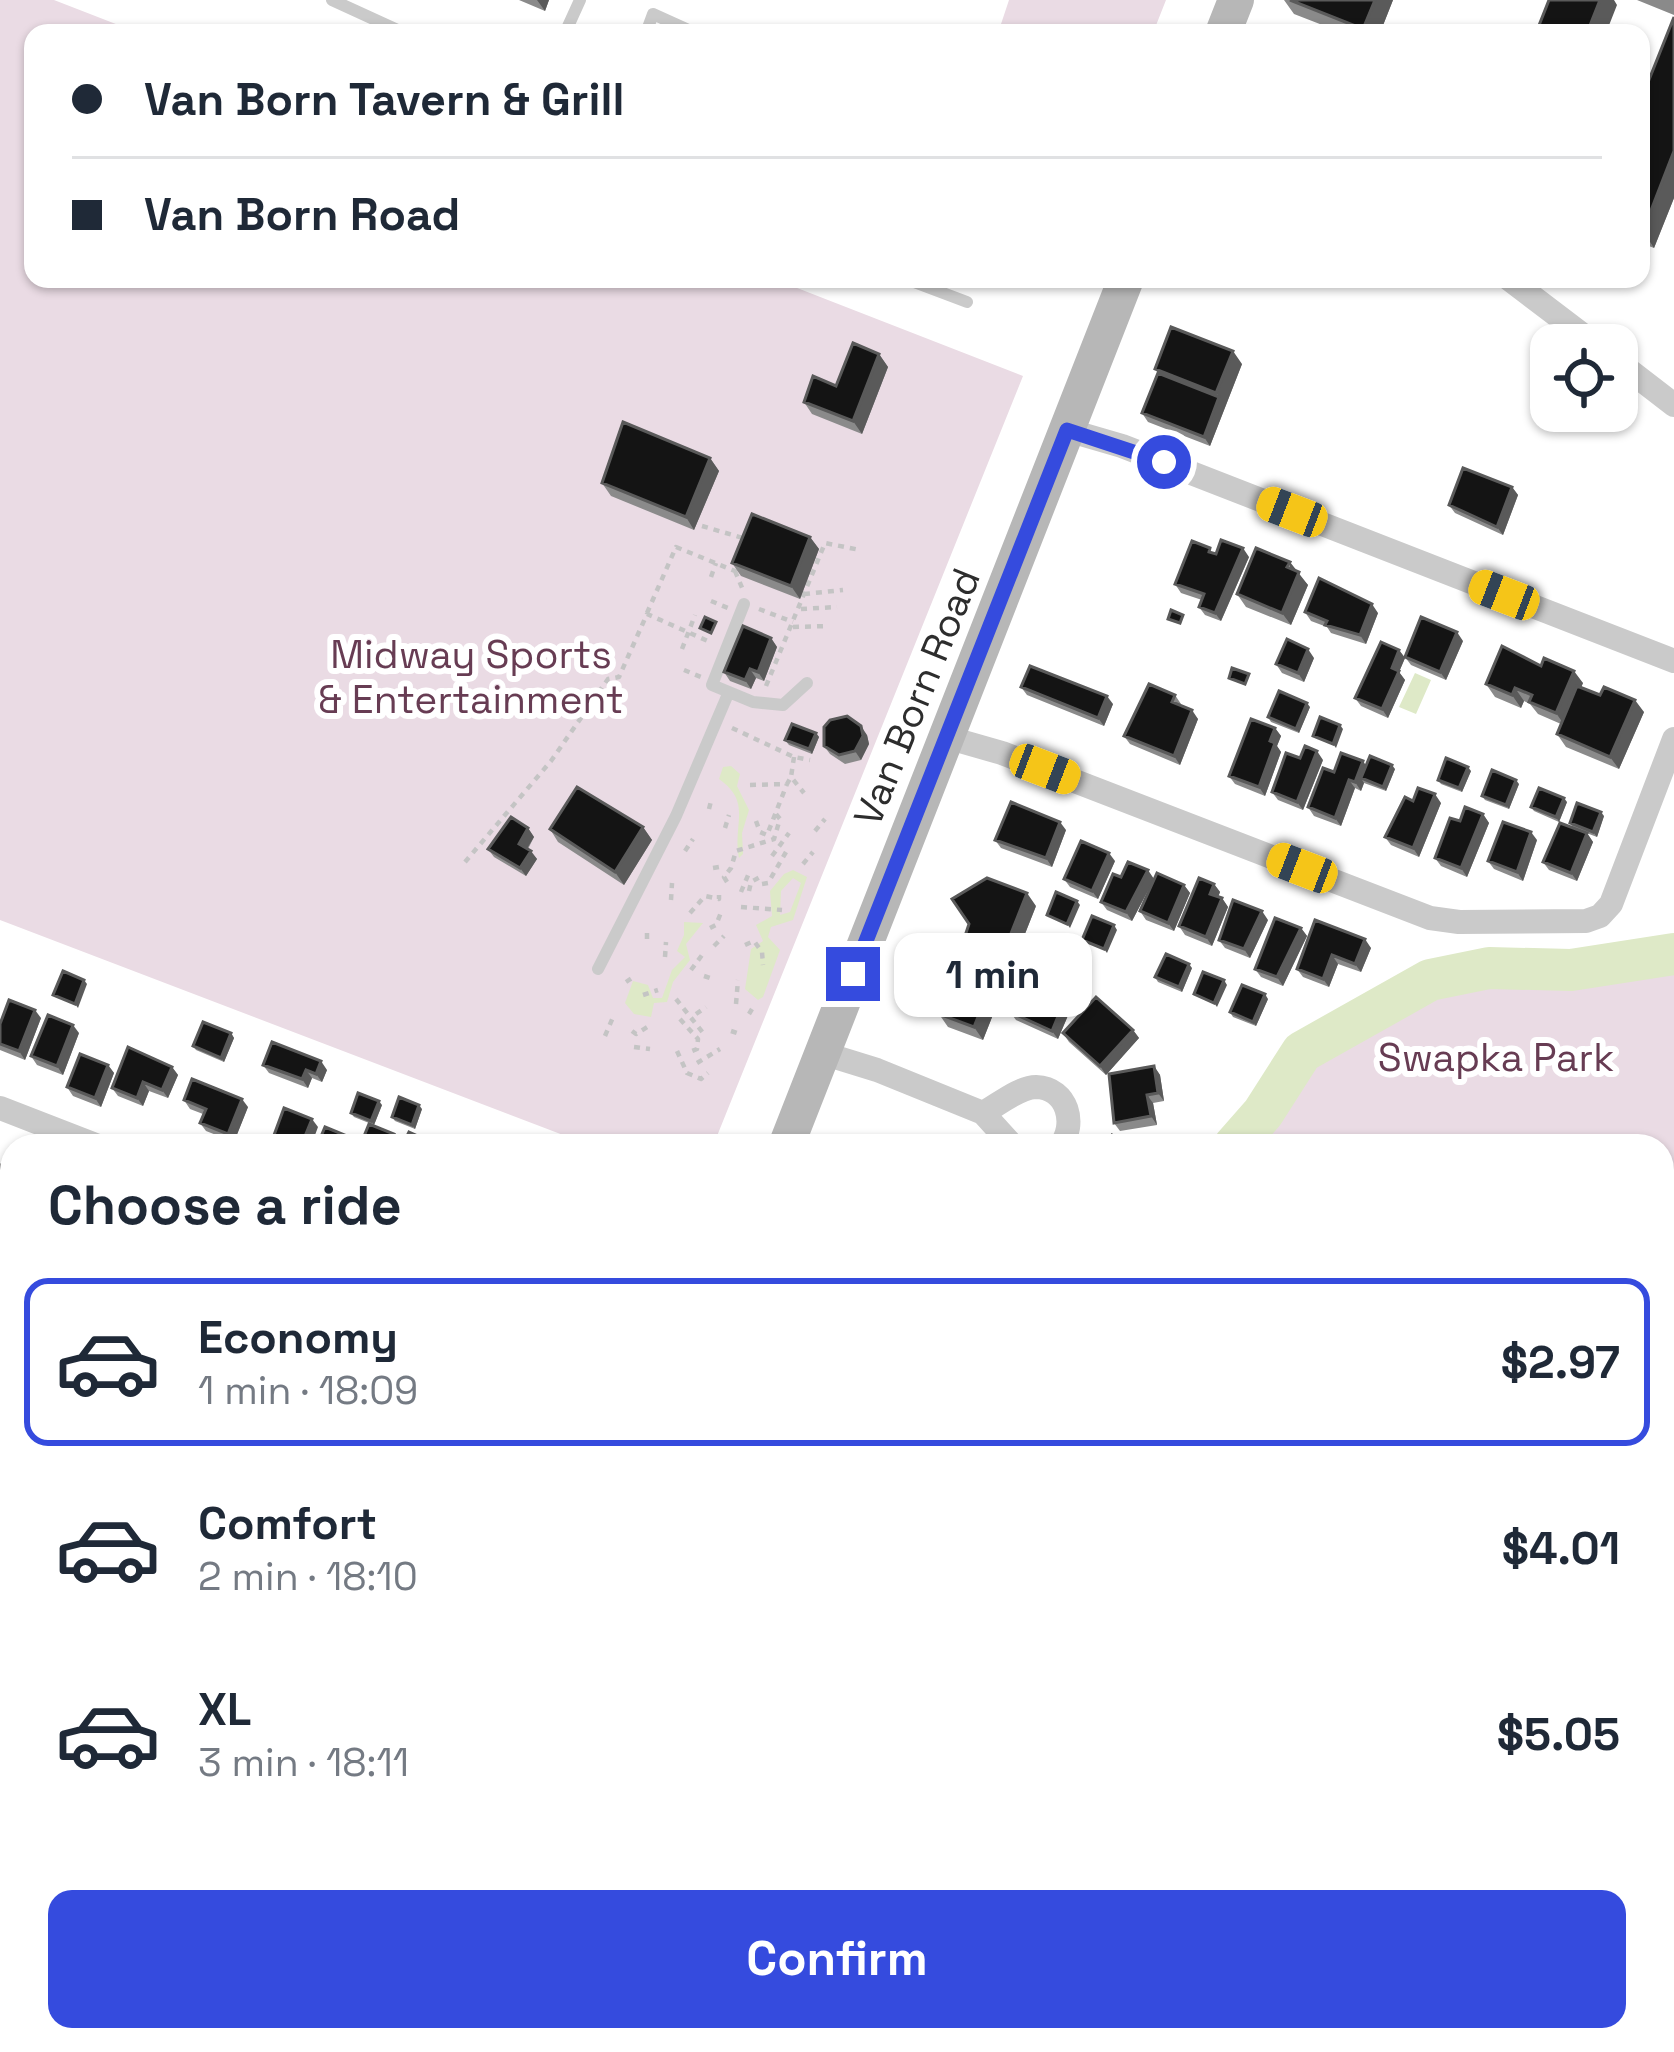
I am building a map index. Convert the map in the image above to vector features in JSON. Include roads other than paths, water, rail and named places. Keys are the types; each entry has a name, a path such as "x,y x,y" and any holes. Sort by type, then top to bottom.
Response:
{"main road":[{"name":"Van Born Road","path":"790,1134 1122,288"}],"street":[{"path":"1521,288 1568,324"},
{"path":"1638,377 1674,405"},
{"path":"1067,430 1122,446 1674,661"},
{"path":"946,737 1002,752 1430,918 1459,922 1586,921 1600,916 1611,904 1674,740"},
{"path":"822,1053 982,1113 1001,1134"},
{"path":"982,1113 1038,1087 1053,1092 1069,1114 1067,1134"},
{"path":"0,1108 67,1134"}],"lane":[{"path":"332,0 384,24"},
{"path":"649,24 653,14 675,24"},
{"path":"930,288 967,302"},
{"path":"744,604 712,685 728,694 783,705 808,683"},
{"path":"598,969 676,816 728,694"}],"waterway":[{"path":"1245,1134 1302,1052 1430,980 1489,968 1571,970 1674,954"}],"park label":[{"name":"Midway Sports & Entertainment","path":"471,676"},
{"name":"Swapka Park","path":"1496,1057"}]}
